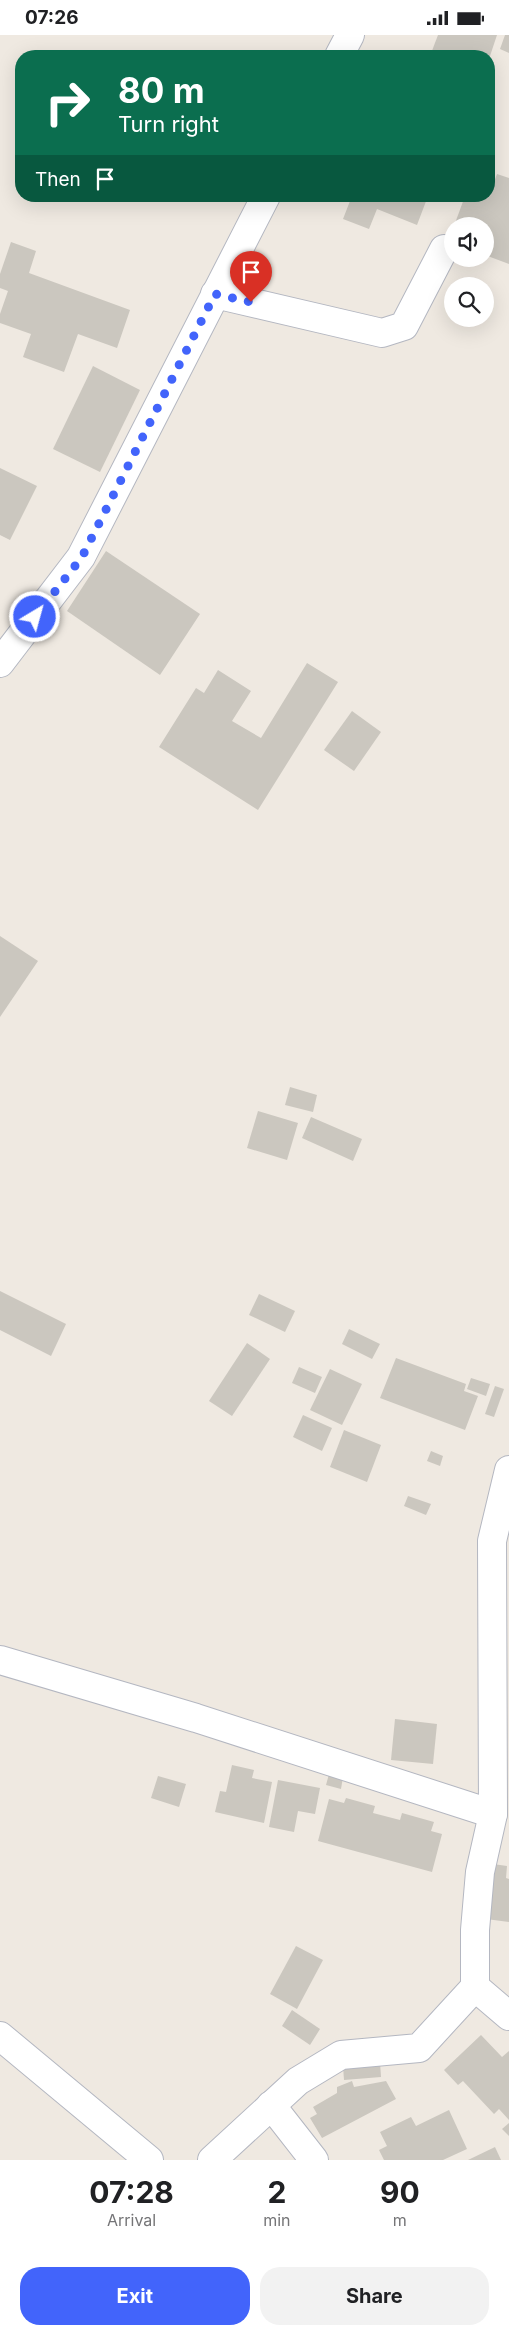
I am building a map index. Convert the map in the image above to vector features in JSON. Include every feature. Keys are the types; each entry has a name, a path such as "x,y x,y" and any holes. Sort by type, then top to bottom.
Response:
{"street":[{"path":"342,50 350,35"},
{"path":"0,663 82,557 263,202"},
{"path":"215,294 382,333 404,326 444,249"},
{"path":"212,2160 298,2081 341,2055 419,2048 475,1987 475,1930 478,1891 493,1814 492,1541 509,1470"},
{"path":"0,1660 196,1718 493,1814"},
{"path":"475,1987 509,2016"},
{"path":"0,2037 149,2160"},
{"path":"271,2105 314,2160"}],"building":[{"path":"438,35 497,35 492,50 432,50"},
{"path":"505,35 509,35 509,53 500,49"},
{"path":"497,174 509,178 509,264 494,258 494,217 457,217 463,202 495,202 495,179"},
{"path":"350,202 426,202 417,225 377,209 369,229 343,219"},
{"path":"11,242 36,251 29,273 130,310 117,348 78,334 64,372 23,357 31,334 0,323 0,314 8,291 0,288 0,274"},
{"path":"93,366 140,390 100,472 53,449"},
{"path":"0,468 37,486 10,540 0,535"},
{"path":"106,551 200,614 160,675 67,611"},
{"path":"307,663 338,682 258,810 159,747 196,688 204,693 218,670 251,691 232,721 261,738"},
{"path":"352,711 381,732 354,771 324,750"},
{"path":"0,936 38,961 0,1017"},
{"path":"290,1087 317,1095 313,1112 285,1105"},
{"path":"258,1111 298,1123 287,1160 247,1148"},
{"path":"311,1117 362,1139 353,1161 302,1138"},
{"path":"0,1291 66,1324 51,1356 0,1330"},
{"path":"259,1294 295,1311 285,1332 249,1315"},
{"path":"349,1329 380,1344 372,1359 342,1344"},
{"path":"247,1343 270,1359 232,1416 209,1401"},
{"path":"396,1358 466,1384 464,1391 478,1396 465,1430 380,1398"},
{"path":"299,1367 322,1377 315,1393 292,1383"},
{"path":"330,1369 362,1384 342,1425 310,1410"},
{"path":"471,1378 490,1384 486,1396 467,1389"},
{"path":"495,1386 504,1389 494,1417 485,1414"},
{"path":"303,1415 332,1428 322,1451 293,1437"},
{"path":"344,1430 381,1445 367,1482 330,1467"},
{"path":"431,1451 443,1456 440,1466 427,1461"},
{"path":"408,1496 431,1504 426,1515 404,1506"},
{"path":"395,1719 437,1724 433,1764 391,1760"},
{"path":"232,1765 254,1770 252,1778 272,1782 264,1823 215,1812 220,1791 226,1792"},
{"path":"329,1774 343,1777 341,1789 326,1785"},
{"path":"158,1776 186,1784 179,1807 151,1798"},
{"path":"278,1780 320,1788 315,1814 298,1811 294,1832 269,1827"},
{"path":"346,1798 375,1806 373,1813 400,1820 402,1813 434,1822 431,1831 442,1834 432,1872 318,1841 329,1799 344,1803"},
{"path":"493,1864 507,1866 506,1878 509,1879 509,1922 486,1919"},
{"path":"296,1946 323,1960 297,2009 270,1994"},
{"path":"292,2010 320,2029 310,2045 282,2026"},
{"path":"481,2035 502,2057 509,2051 509,2120 499,2109 494,2114 463,2081 458,2085 444,2070"},
{"path":"380,2062 381,2077 344,2080 343,2066"},
{"path":"352,2081 354,2087 386,2081 396,2099 322,2138 310,2118 317,2114 313,2107 337,2093 337,2087"},
{"path":"449,2110 467,2149 443,2160 384,2160 379,2150 387,2146 380,2132 411,2117 416,2126"},
{"path":"509,2123 509,2136 502,2129"},
{"path":"495,2147 501,2160 468,2160"}],"route":[{"path":"35,617 82,557 215,294 251,302"}]}
